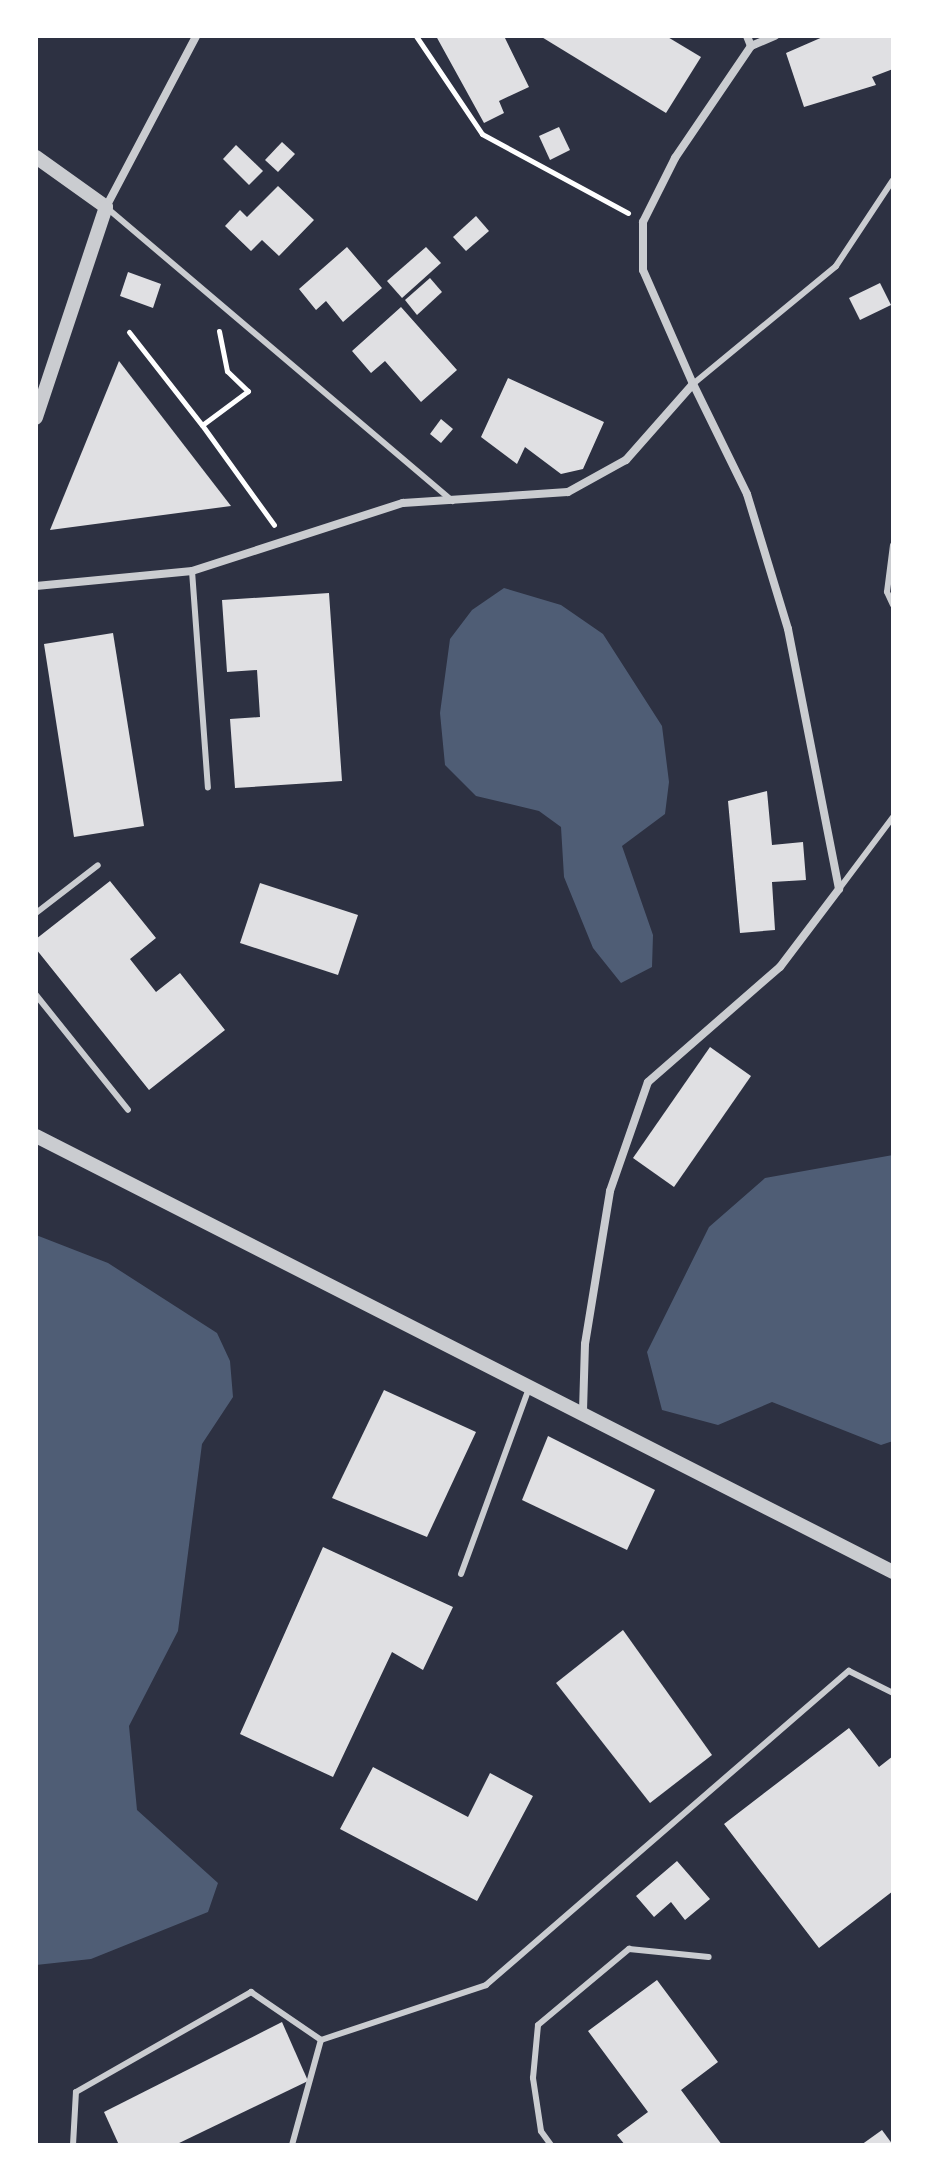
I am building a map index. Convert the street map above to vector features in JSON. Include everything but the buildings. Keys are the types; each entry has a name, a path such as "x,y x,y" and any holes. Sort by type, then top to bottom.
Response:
{"street":[{"path":"36,418 106,207 196,36"},
{"path":"747,36 751,46"},
{"path":"583,1411 585,1344 610,1191 648,1082 780,967 839,889 788,629 747,494 693,384 643,270 643,222 675,158 751,46 775,36"},
{"path":"36,157 106,207"},
{"path":"36,586 192,571 287,546 403,503 568,492 626,460 693,384"},
{"path":"36,1136 583,1411 893,1572"}],"lane":[{"path":"693,384 836,266 893,180"},
{"path":"106,207 452,501"},
{"path":"893,545 887,592 893,605"},
{"path":"192,571 208,787"},
{"path":"839,889 893,817"},
{"path":"36,913 98,865"},
{"path":"36,995 128,1110"},
{"path":"461,1574 530,1385"},
{"path":"321,2040 486,1985 849,1671 893,1693"},
{"path":"551,2145 541,2131 533,2078 538,2025 629,1949 709,1957"},
{"path":"73,2145 76,2092 251,1992 321,2040"},
{"path":"292,2145 321,2040"}],"path":[{"path":"416,36 482,134 643,222"},
{"path":"202,425 248,391 227,371 217,302"},
{"path":"129,332 202,425 287,546"}],"water":[{"path":"504,588 561,605 603,634 662,726 669,782 665,814 622,846 653,935 652,967 621,983 593,948 564,877 561,827 539,811 476,796 445,765 440,713 450,639 472,610"},
{"path":"893,1155 893,1441 881,1445 772,1402 718,1425 662,1410 647,1352 709,1227 765,1178"},
{"path":"36,1235 108,1263 217,1333 230,1361 233,1397 202,1444 178,1631 129,1726 137,1810 218,1883 208,1912 91,1959 36,1965"}]}
